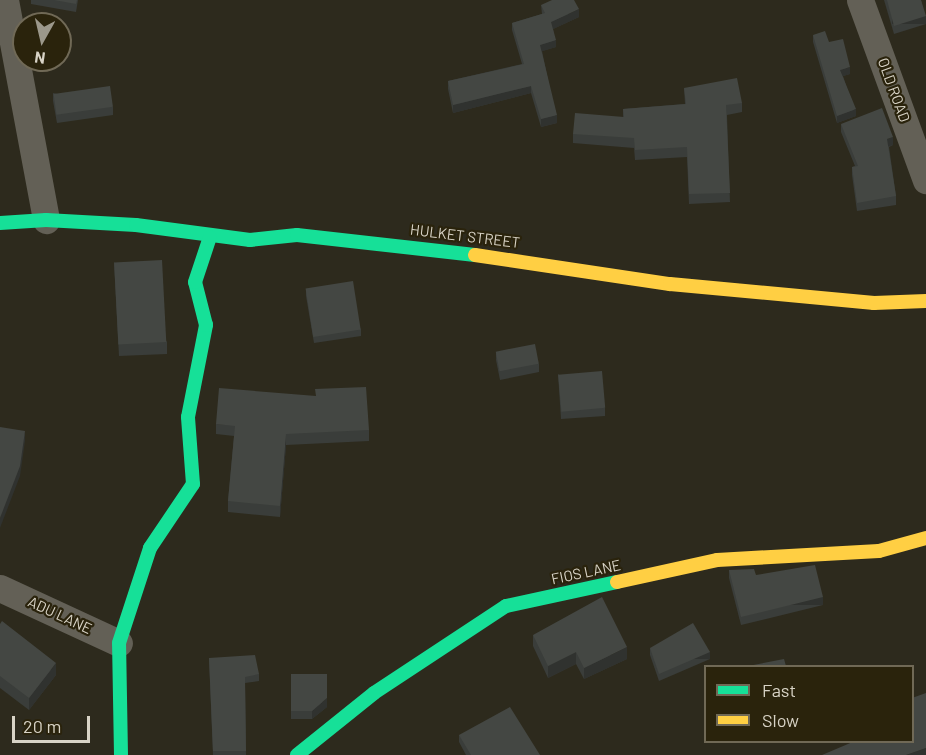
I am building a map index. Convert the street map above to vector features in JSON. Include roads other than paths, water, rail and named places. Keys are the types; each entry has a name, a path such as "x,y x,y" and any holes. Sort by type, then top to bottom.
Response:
{"street":[{"path":"5,0 46,220"},
{"name":"OLD ROAD","path":"860,0 926,180"},
{"name":"HULKET STREET","path":"0,223 46,220 136,225 210,237 250,240 297,235 508,258 670,284 874,303 926,301"},
{"path":"121,755 119,643 150,548 193,484 188,417 206,325 195,282 210,237"},
{"name":"FIOS LANE","path":"297,755 374,693 506,606 717,560 879,551 926,538"},
{"name":"ADU LANE","path":"0,588 119,643"}]}
